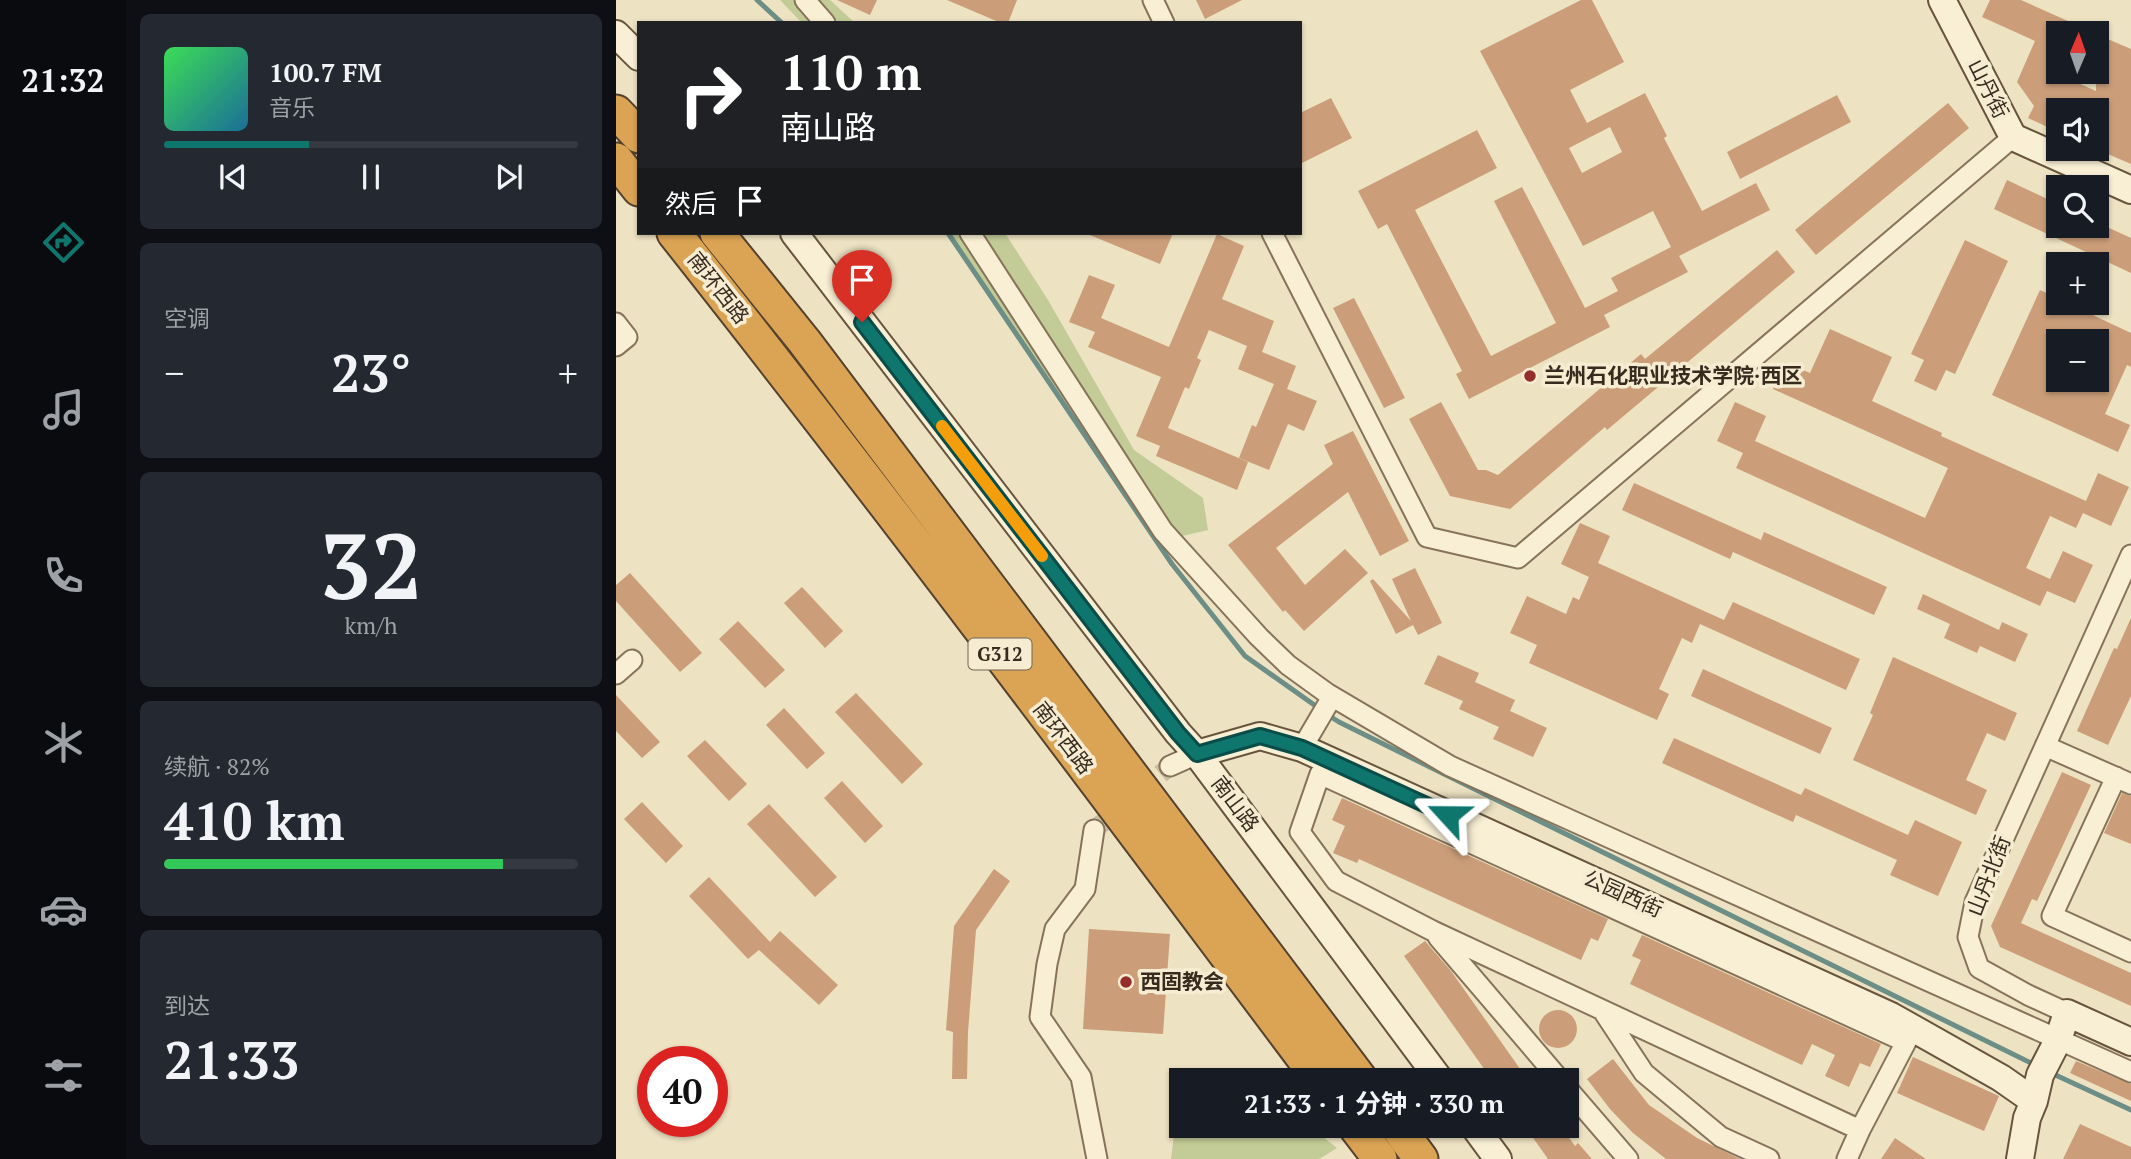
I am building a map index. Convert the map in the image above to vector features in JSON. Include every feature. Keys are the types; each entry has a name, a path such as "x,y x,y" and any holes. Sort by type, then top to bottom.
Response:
{"highway":[{"path":"616,112 637,134"},
{"path":"616,160 637,186"},
{"name":"南环西路","path":"676,235 775,360 1311,1068"},
{"name":"南环西路","path":"719,235 813,352 1352,1068"},
{"path":"1364,1138 1380,1159"},
{"path":"1406,1138 1421,1159"}],"street":[{"path":"805,0 823,21"},
{"path":"1153,0 1163,21"},
{"name":"山丹街","path":"1942,0 2013,137 2131,190"},
{"path":"616,34 637,55"},
{"path":"1273,235 1427,537 1518,558 2013,137"},
{"name":"南山路","path":"796,235 1197,754 1431,1068"},
{"path":"971,235 1163,531 1278,656 1329,701 1450,765 2055,1044 2131,1072"},
{"path":"616,323 626,337 616,346"},
{"name":"山丹北街","path":"2067,1013 1979,968 1968,937 1975,902 2131,555"},
{"path":"616,674 632,660"},
{"path":"1306,741 1329,701"},
{"name":"公园西街","path":"1197,754 1260,736 1306,741 2001,1078 2034,1101"},
{"path":"2045,746 2123,781 2052,916 2131,952"},
{"path":"1170,766 1197,754"},
{"path":"1847,1159 1909,1035 1320,774 1300,832 1336,881 1433,931 1860,1130"},
{"path":"1094,831 1085,889 1055,929 1040,1017 1081,1077 1097,1159"},
{"path":"1433,931 1550,1068"},
{"path":"1602,1010 1644,1073 1721,1137 1769,1159"},
{"path":"2020,1159 2027,1118 2040,1075 2067,1013 2131,1041"},
{"path":"1579,1102 1628,1159"},
{"path":"1483,1138 1498,1159"}],"green space":[{"path":"780,0 830,0 853,21 800,21"},
{"path":"950,235 1006,235 1048,300 1134,450 1203,498 1208,530 1161,541"},
{"path":"1174,1138 1324,1138 1337,1148 1319,1159 1171,1159"}],"building":[{"path":"837,0 877,0 870,15"},
{"path":"947,0 1017,0 1009,21 996,21"},
{"path":"1196,0 1242,0 1205,19"},
{"path":"1581,0 1592,0 1624,62 1570,90 1587,123 1645,93 1667,136 1664,138 1702,211 1756,183 1770,210 1679,256 1688,272 1604,315 1610,327 1469,399 1456,374 1462,371 1387,224 1378,229 1358,191 1477,130 1497,168 1415,210 1491,356 1556,323 1494,201 1522,187 1585,308 1618,291 1611,278 1671,247 1653,211 1583,246 1480,51","holes":["1610,127 1622,152 1582,173 1569,148"]},
{"path":"1990,0 2021,0 2068,21 2046,21 2046,84 2080,84 2096,91 2096,84 2109,84 2109,40 2131,49 2131,164 2109,155 2109,98 2046,98 2046,126 2028,118 2034,106 2017,82 2035,41 1982,17"},
{"path":"1837,95 1851,122 1740,179 1727,152"},
{"path":"1331,98 1352,138 1302,163 1302,112"},
{"path":"1948,103 1969,128 1816,255 1795,230"},
{"path":"2007,180 2046,198 2046,233 1994,209"},
{"path":"2109,228 2131,238 2131,273 2109,263 2109,252 2086,252 2056,238 2109,238"},
{"path":"1090,235 1172,235 1160,264"},
{"path":"1217,235 1244,246 1222,299 1274,321 1262,352 1296,366 1287,389 1317,401 1304,431 1288,424 1269,470 1239,458 1252,425 1256,427 1274,384 1238,369 1247,346 1209,330 1197,358 1201,360 1189,389 1185,387 1168,428 1248,462 1237,490 1156,456 1160,446 1136,436 1161,377 1088,347 1095,332 1069,322 1089,275 1115,285 1101,318 1169,347"},
{"path":"1965,240 2008,261 1955,374 1946,370 1936,391 1914,381 1924,360 1911,354"},
{"path":"1777,250 1795,272 1607,430 1605,427 1510,509 1450,496 1409,419 1441,402 1478,470 1498,475 1641,354 1645,359"},
{"path":"2040,290 2046,293 2046,315 2093,315 2131,333 2131,367 2127,365 2105,414 2130,425 2118,452 1992,395"},
{"path":"1354,298 1405,398 1384,408 1333,308"},
{"path":"1830,329 1892,357 1872,401 1942,433 1941,436 2086,501 2098,473 2129,487 2111,526 2083,513 2076,528 2050,516 2026,568 2050,579 2063,551 2093,565 2075,603 2047,591 2040,606 1736,468 1743,453 1717,441 1735,402 1766,416 1755,441 1925,518 1948,468 1773,389 1785,362 1810,373"},
{"path":"1353,431 1409,541 1380,556 1348,492 1276,548 1305,585 1345,549 1368,573 1304,631 1285,610 1283,612 1228,545 1333,464 1324,445"},
{"path":"1634,483 1761,540 1764,532 1887,587 1874,615 1733,552 1730,559 1622,510"},
{"path":"1580,523 1610,536 1598,563 1724,620 1733,602 1860,659 1846,690 1700,624 1692,643 1682,638 1659,689 1669,694 1657,720 1529,663 1537,645 1510,633 1527,596 1566,614 1573,597 1579,600 1589,577 1561,564"},
{"path":"1415,568 1442,623 1418,635 1413,625 1396,634 1370,581 1373,579 1411,621 1392,579"},
{"path":"630,573 702,653 680,672 616,601 616,585"},
{"path":"802,587 843,631 825,648 784,603"},
{"path":"1923,594 1999,630 2002,622 2028,634 2015,662 1980,646 1977,653 1944,638 1950,624 1917,609"},
{"path":"2131,618 2131,696 2108,745 2077,731 2114,648 2117,649"},
{"path":"738,621 785,670 765,688 719,639"},
{"path":"1438,655 1479,673 1475,682 1515,700 1510,711 1547,728 1533,757 1493,739 1499,727 1459,709 1463,701 1424,684"},
{"path":"1893,657 2017,713 2005,741 1987,733 1966,780 1987,790 1976,815 1853,760 1873,715 1870,713"},
{"path":"1703,669 1832,728 1820,754 1691,696"},
{"path":"856,693 923,764 902,784 835,712"},
{"path":"616,695 660,742 642,758 616,731"},
{"path":"784,708 825,753 807,769 766,725"},
{"path":"1674,738 1801,795 1805,788 1908,835 1915,820 1962,842 1938,896 1890,875 1897,860 1796,815 1793,822 1662,763"},
{"path":"705,740 747,784 729,801 687,756"},
{"path":"2062,772 2091,785 2037,901 2032,899 2021,923 2131,973 2131,1006 2000,947 1991,926"},
{"path":"842,781 883,826 865,843 824,798"},
{"path":"2122,793 2131,796 2131,844 2104,833"},
{"path":"1342,798 1608,919 1598,941 1591,938 1581,960 1359,859 1357,863 1333,853 1345,826 1332,820"},
{"path":"642,802 683,846 666,863 624,819"},
{"path":"769,804 837,877 815,897 747,824"},
{"path":"994,869 1010,881 976,930 967,1079 952,1079 953,1032 946,1030 954,926"},
{"path":"709,877 770,942 780,931 838,985 819,1005 759,950 748,959 689,896"},
{"name":"西固教会","path":"1089,929 1170,934 1163,1034 1083,1029"},
{"path":"1642,935 1881,1044 1870,1067 1860,1063 1849,1087 1825,1076 1835,1055 1812,1044 1802,1065 1630,984 1641,960 1632,956"},
{"path":"1425,941 1451,971 1520,1068 1483,1068 1404,956"},
{"path":"1558,1010 1571,1016 1577,1029 1571,1042 1558,1048 1545,1042 1539,1029 1545,1016"},
{"path":"1913,1057 1999,1096 1984,1131 1897,1093"},
{"path":"1613,1059 1649,1105 1697,1138 1740,1159 1666,1159 1633,1133 1587,1079"},
{"path":"2076,1061 2131,1084 2131,1101 2070,1073"},
{"path":"2080,1124 2131,1147 2131,1159 2063,1159"},
{"path":"1533,1138 1569,1138 1575,1146 1578,1143 1592,1159 1548,1159"},
{"path":"1895,1138 1926,1159 1881,1159"}],"waterway":[{"path":"757,0 780,21"},
{"path":"949,235 1172,564 1245,656 1320,709"},
{"path":"1328,715 2037,1066"},
{"path":"2049,1072 2131,1110"}],"tunnel":[{"path":"1094,830 1170,766"}],"slow traffic":[{"path":"942,426 1042,556"}],"place":[{"name":"兰州石化职业技术学院·西区","path":"1530,376"},
{"name":"西固教会","path":"1126,982"}],"route":[{"path":"862,322 1178,733 1197,754 1260,736 1302,748 1448,815"}]}
